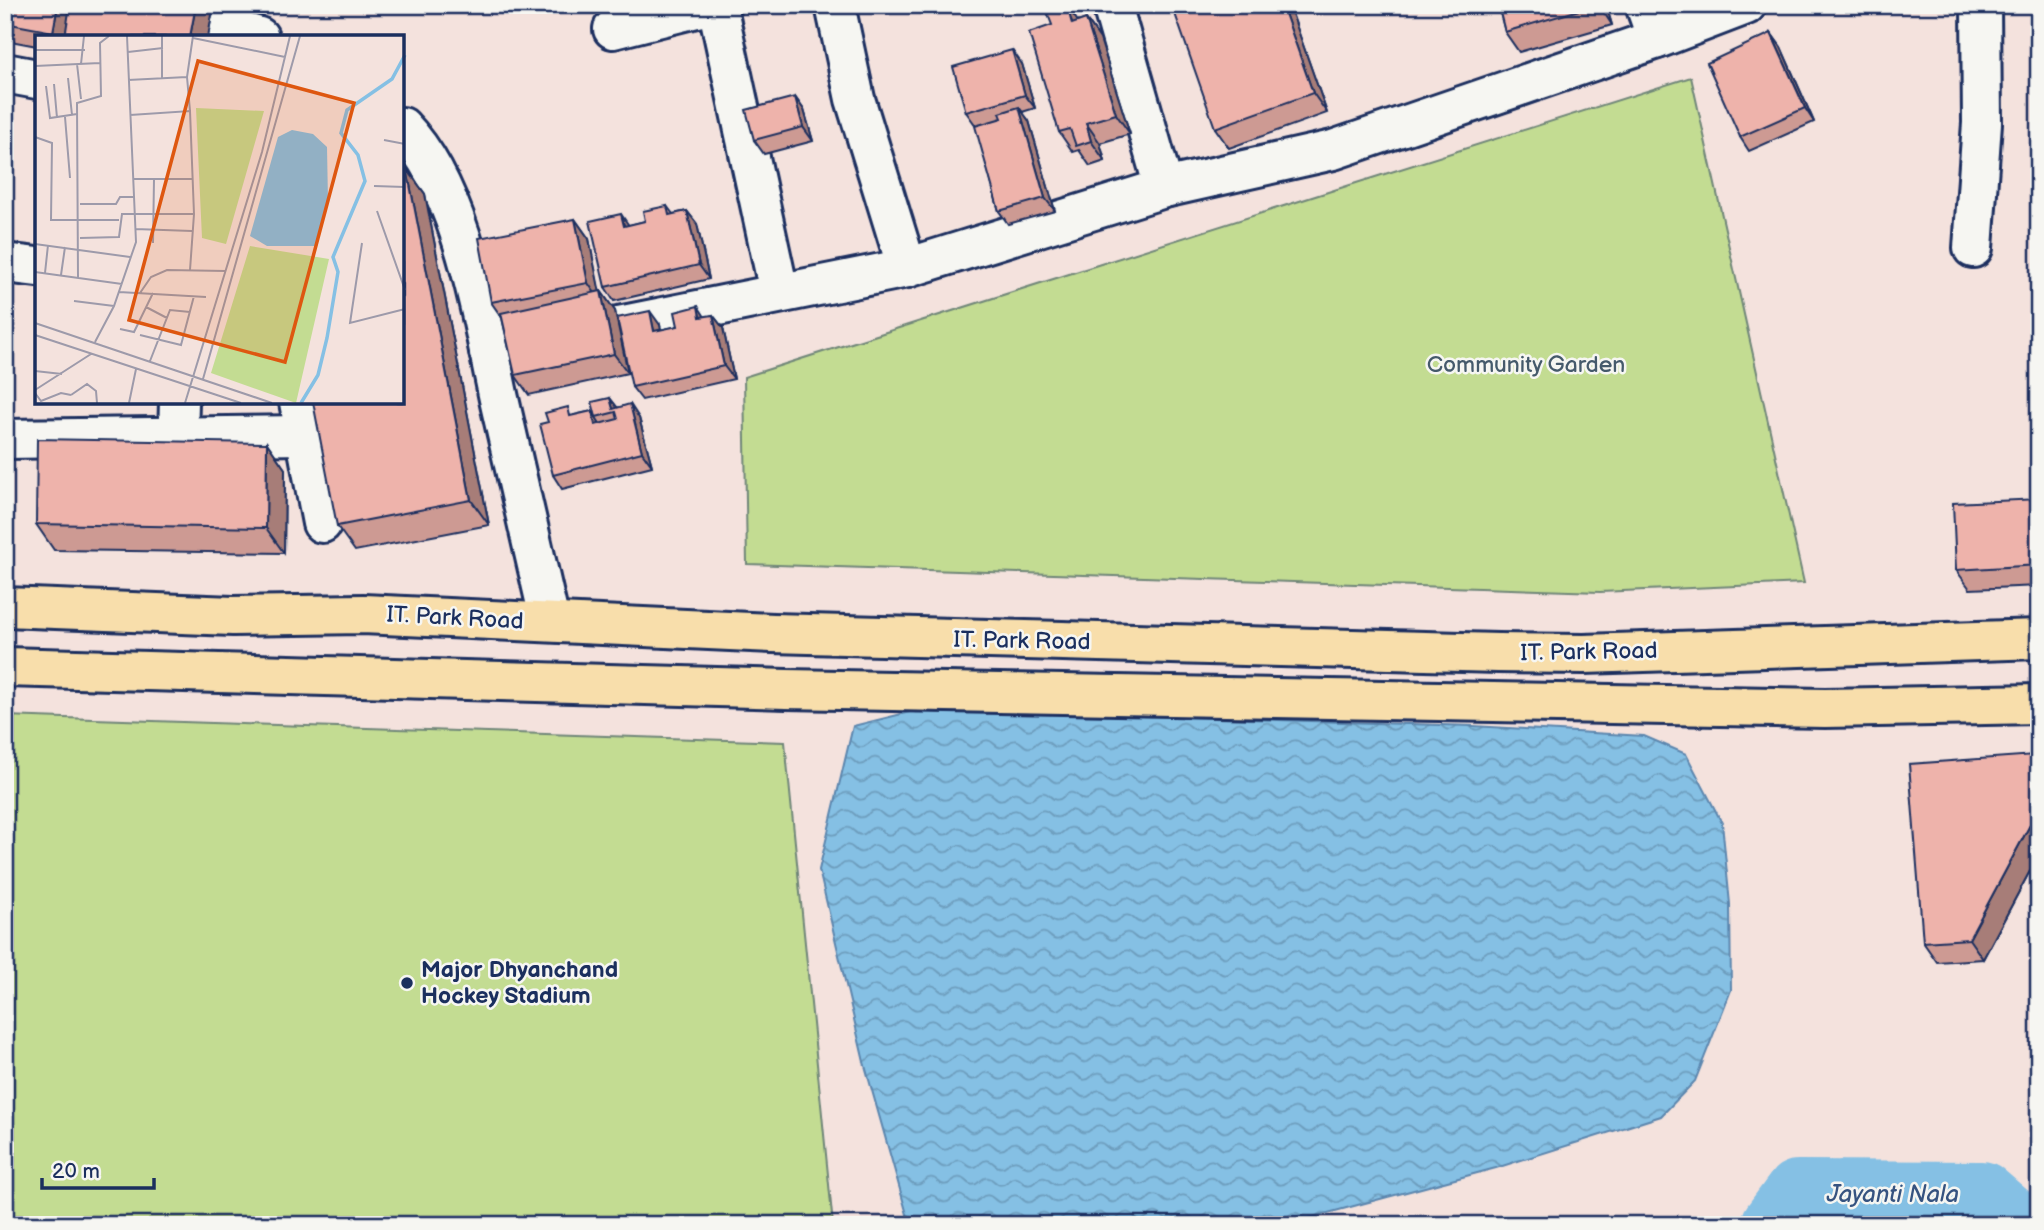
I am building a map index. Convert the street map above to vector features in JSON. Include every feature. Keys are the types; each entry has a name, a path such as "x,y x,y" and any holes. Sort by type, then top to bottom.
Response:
{"main road":[{"name":"IT. Park Road","path":"5,607 233,616 363,614 904,638 1498,653 1584,654 2039,639"},
{"path":"5,667 786,689 1756,707 2039,704"}],"street":[{"path":"613,29 708,5"},
{"path":"717,5 779,292"},
{"path":"835,5 855,99 907,268"},
{"path":"1112,5 1164,188"},
{"path":"489,352 907,268 1164,188 1333,150 1651,22 1746,5"},
{"path":"1973,248 1982,123 1981,5"},
{"path":"221,23 254,35"},
{"path":"5,72 35,79"},
{"path":"404,129 413,138 441,185 470,268 550,622"},
{"path":"5,263 35,267"},
{"path":"5,439 178,420 302,419 322,523"}],"green space":[{"name":"Community Garden","path":"1691,77 1804,583 1600,592 747,564 744,377"},
{"name":"Major Dhyanchand Hockey Stadium","path":"5,716 785,742 833,1225 5,1225"}],"water":[{"path":"922,709 1473,726 1644,736 1686,754 1722,823 1730,904 1731,990 1695,1081 1661,1116 1496,1168 1283,1225 910,1225 864,1062 819,870 853,726"}],"building":[{"path":"5,5 58,5 53,32 5,23"},
{"path":"70,5 196,5 190,35 65,35"},
{"path":"1172,5 1282,5 1313,93 1215,128"},
{"path":"1498,5 1596,5 1505,32"},
{"path":"1067,6 1072,24 1086,19 1116,114 1086,123 1091,141 1076,146 1070,129 1059,132 1029,33 1052,25 1047,12"},
{"path":"1771,33 1805,108 1740,137 1707,63"},
{"path":"1012,50 1025,95 966,112 953,67"},
{"path":"795,97 803,127 754,140 746,110"},
{"path":"1019,107 1045,198 999,211 975,126 1002,118 1000,113"},
{"path":"404,169 407,169 471,500 337,526 313,404 404,404"},
{"path":"667,206 669,215 687,211 699,265 605,287 590,221 621,214 624,226 645,221 643,211"},
{"path":"575,219 588,283 491,302 479,238"},
{"path":"601,291 614,354 515,375 501,313"},
{"path":"698,306 700,317 713,315 724,366 632,387 617,318 650,311 654,331 678,326 675,312"},
{"path":"610,398 613,409 630,404 642,452 553,475 540,424 548,422 545,413 568,407 570,416 592,411 595,425 618,419 616,412 596,417 592,402"},
{"path":"2034,409 2039,409 2039,482"},
{"path":"37,439 267,443 266,528 36,524"},
{"path":"2039,499 2039,565 1956,570 1953,503"},
{"path":"2035,755 2039,808 1969,939 1923,942 1909,764"}],"waterway":[{"name":"Jayanti Nala","path":"1775,1225 1798,1194 1981,1195 2016,1225"}],"place":[{"name":"Major Dhyanchand Hockey Stadium","path":"407,983"}]}
